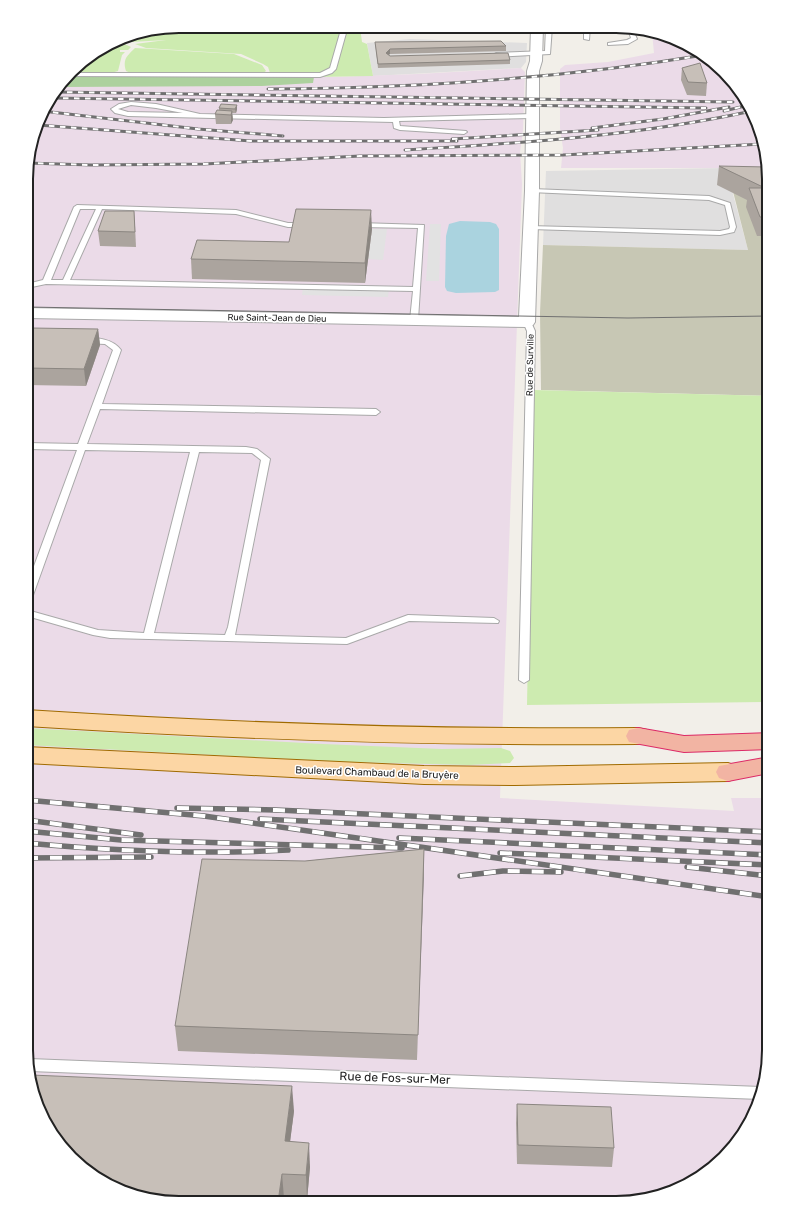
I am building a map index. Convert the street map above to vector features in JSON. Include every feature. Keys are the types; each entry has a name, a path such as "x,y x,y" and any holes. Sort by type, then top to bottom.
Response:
{"highway":[{"path":"638,736 681,731 762,726"},
{"path":"638,736 684,744 762,741"},
{"path":"728,772 762,766"},
{"path":"728,772 762,778"}],"main road":[{"path":"33,719 107,724 420,737 638,736"},
{"name":"Boulevard Chambaud de la Bruyère","path":"33,755 424,775 515,776 728,772"}],"street":[{"name":"Rue de Surville","path":"527,322 532,192 533,71 536,54 537,33"},
{"name":"Rue Saint-Jean de Dieu","path":"33,313 527,322"}],"lane":[{"path":"78,74 320,75 330,72 333,68 343,33"},
{"path":"489,55 548,53 549,33"},
{"path":"587,33 587,39"},
{"path":"610,44 628,42 634,39 632,34"},
{"path":"201,116 141,104 124,104 114,109 117,112 128,114 201,116 396,120 532,116"},
{"path":"396,120 396,127 400,128 464,132"},
{"path":"531,227 720,233 732,231 733,227 728,204 709,198 532,192"},
{"path":"46,282 77,207 236,212 288,225 311,225"},
{"path":"66,282 100,207"},
{"path":"351,225 422,226 414,320"},
{"path":"33,285 46,282 66,282 416,289"},
{"name":"Rue de Surville","path":"524,680 531,331 527,322"},
{"path":"33,582 117,350 114,345 107,342 76,341"},
{"path":"96,406 376,412"},
{"path":"33,446 254,451 266,459 233,627 229,638"},
{"path":"148,636 195,449"},
{"path":"33,615 97,633 148,636 347,640 408,618 494,621"},
{"name":"Rue de Fos-sur-Mer","path":"34,1065 755,1093"}],"shaded area":[{"path":"653,38 681,48 705,63 726,83 747,114 751,123 757,141 762,168 561,168 563,148 560,128 560,69 565,65 608,62 654,53"},
{"path":"410,39 527,43 526,62 521,68 373,76 367,43"},
{"path":"521,68 525,72 523,130 520,152 522,184 500,798 734,811 731,798 762,798 762,1060 757,1088 747,1115 732,1139 712,1160 681,1181 654,1191 635,1195 169,1196 146,1192 50,1118 38,1088 33,1060 33,169 38,141 48,114 63,90 75,77 332,77"},
{"path":"726,168 748,250 543,245 546,171"},
{"path":"727,168 762,177 762,396 541,390 540,313 543,245 748,250"},
{"path":"430,224 441,224 439,281 426,281"},
{"path":"372,229 387,229 383,260 368,259"},
{"path":"303,287 389,288 388,297 302,295"}],"green space":[{"path":"169,33 341,33 330,69 322,74 270,73 268,67 241,54 146,48 135,44 166,40 130,42 141,38"},
{"path":"346,33 361,33 362,42 367,44 373,76 314,77 334,72"},
{"path":"124,44 131,47 128,50 120,50 120,52 125,52 122,55 118,71 111,73 78,74 90,63 114,48"},
{"path":"135,48 234,54 262,65 266,71 262,74 133,74 126,71 125,60"},
{"path":"75,77 314,77 313,83 262,86 66,87"},
{"path":"533,390 762,396 762,702 527,705"},
{"path":"33,728 442,749 501,748 510,751 514,758 510,763 469,765 348,762 33,745"}],"water":[{"path":"460,221 490,222 496,224 499,229 499,290 495,292 456,293 447,291 445,287 446,236 449,224"}],"building":[{"path":"501,41 506,46 390,49 386,53 390,56 508,53 510,60 378,64 375,42"},
{"path":"700,63 707,83 688,82 682,68"},
{"path":"221,104 237,105 235,109 219,108"},
{"path":"217,110 232,111 231,115 215,114"},
{"path":"719,166 762,167 762,187"},
{"path":"749,188 762,188 762,217 760,217"},
{"path":"296,209 371,210 365,263 191,259 197,240 289,242"},
{"path":"105,211 134,211 135,232 98,231"},
{"path":"33,328 98,329 84,369 33,368"},
{"path":"424,849 418,1035 175,1026 202,859 305,861"},
{"path":"35,1075 292,1086 285,1141 309,1143 306,1175 282,1174 279,1196 169,1196 141,1191 123,1185 90,1166 63,1139 44,1106"},
{"path":"517,1104 611,1107 614,1148 518,1145"}],"tram line":[{"path":"33,307 628,318 762,316"}],"railway":[{"path":"268,89 378,87 487,81 595,70 694,56"},
{"path":"62,92 733,102"},
{"path":"58,98 706,108"},
{"path":"592,128 663,119 729,107"},
{"path":"724,111 742,107"},
{"path":"49,112 198,129 283,136"},
{"path":"405,150 579,137 666,127 746,112"},
{"path":"43,125 251,141 457,141"},
{"path":"452,139 598,130"},
{"path":"34,163 91,165 204,164 360,156 563,155 758,144"},
{"path":"33,801 204,816 762,896"},
{"path":"177,808 276,810 762,832"},
{"path":"260,819 762,843"},
{"path":"33,821 141,835"},
{"path":"33,832 121,840 402,848"},
{"path":"399,838 762,855"},
{"path":"33,844 91,848 189,852 288,850"},
{"path":"500,853 762,865"},
{"path":"33,858 151,857"},
{"path":"687,867 762,875"},
{"path":"460,876 503,871 561,872"}]}
